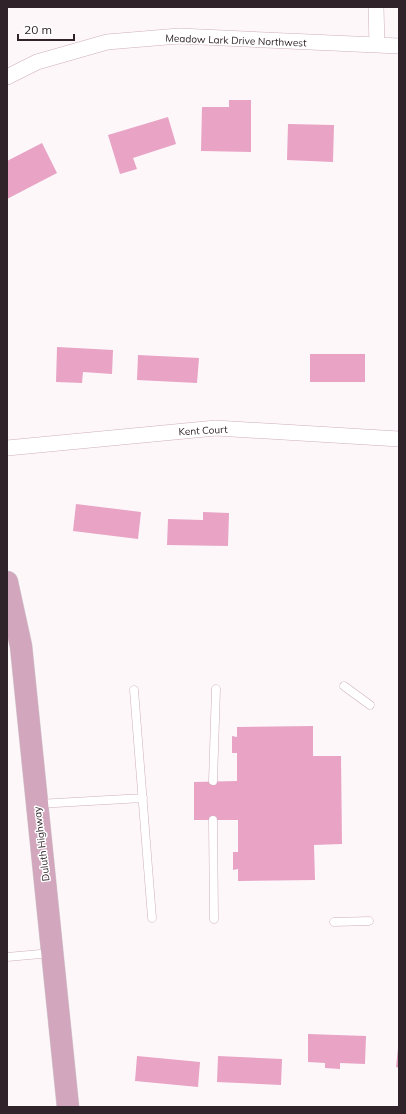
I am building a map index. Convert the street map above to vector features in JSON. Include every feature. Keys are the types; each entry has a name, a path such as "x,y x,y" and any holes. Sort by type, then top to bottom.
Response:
{"main road":[{"name":"Duluth Highway","path":"7,582 21,646 68,1107"}],"street":[{"path":"376,7 377,45"},
{"name":"Meadow Lark Drive Northwest","path":"7,77 37,62 107,42 179,36 399,46"},
{"name":"Kent Court","path":"7,448 216,428 399,439"}],"lane":[{"path":"344,686 370,705"},
{"path":"213,781 216,689"},
{"path":"134,690 152,918"},
{"path":"36,804 143,798"},
{"path":"213,820 214,919"},
{"path":"334,922 369,921"},
{"path":"7,957 53,953"}],"building":[{"path":"229,100 251,100 251,152 201,151 202,107 229,107"},
{"path":"168,117 176,144 133,158 137,169 120,174 108,135"},
{"path":"288,124 334,125 333,162 287,160"},
{"path":"42,143 57,173 7,199 7,161"},
{"path":"57,347 113,350 112,374 83,372 82,383 56,382"},
{"path":"310,354 365,354 365,382 310,382"},
{"path":"138,355 199,358 197,383 137,380"},
{"path":"76,504 141,512 138,539 73,531"},
{"path":"203,512 229,513 228,546 167,545 168,519 203,520"},
{"path":"313,726 313,756 341,756 342,844 314,845 315,880 238,881 238,869 233,870 233,852 238,852 238,820 194,820 194,782 237,781 237,753 232,753 232,736 237,737 237,727"},
{"path":"308,1034 366,1036 365,1064 340,1063 340,1069 325,1068 325,1063 308,1062"},
{"path":"399,1048 399,1068 396,1067"},
{"path":"137,1056 200,1062 198,1087 135,1081"},
{"path":"218,1056 282,1059 281,1085 217,1082"}]}
